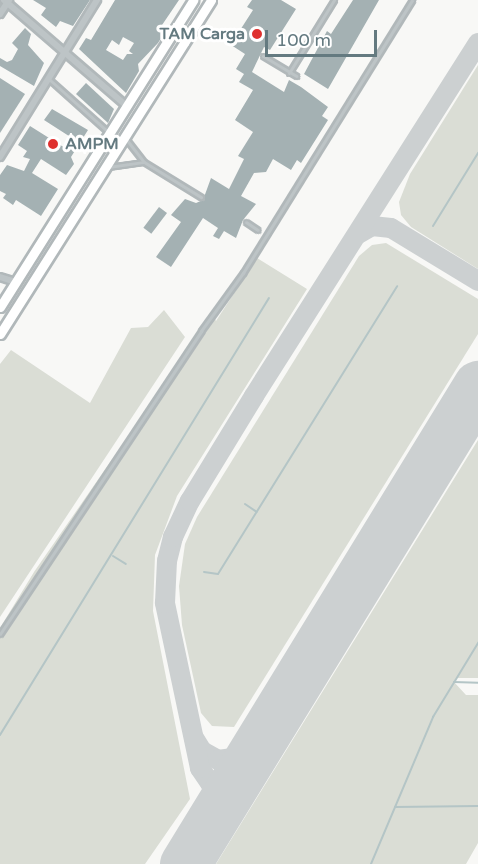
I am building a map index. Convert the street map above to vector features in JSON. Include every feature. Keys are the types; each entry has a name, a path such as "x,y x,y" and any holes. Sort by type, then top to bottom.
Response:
{"main road":[{"path":"0,308 193,0"},
{"path":"0,334 210,0"},
{"path":"124,135 128,107"},
{"path":"15,282 37,275"}],"street":[{"path":"0,157 97,0"},
{"path":"0,14 7,1 128,107"},
{"path":"0,277 15,282"}],"lane":[{"path":"289,73 334,0"},
{"path":"0,634 201,331 243,273 412,0"},
{"path":"263,56 296,76"},
{"path":"48,78 111,134"},
{"path":"124,135 127,145 144,162 201,197"},
{"path":"103,168 144,162"},
{"path":"246,222 258,230"}],"shaded area":[{"path":"478,65 478,269 411,227 401,215 399,202 410,174"},
{"path":"386,243 478,299 478,334 234,727 212,726 201,713 182,625 179,586 185,544 197,517 359,256 372,245"},
{"path":"257,258 307,289 177,496 155,555 153,611 190,799 145,864 0,864 0,628 34,572 201,331 213,314 216,321"},
{"path":"164,310 185,337 0,617 0,364 11,350 90,403 131,328 148,327"},
{"path":"478,440 478,678 456,678 454,682 466,695 478,695 478,843 466,864 216,864"}],"building":[{"path":"33,0 90,0 73,26 60,21 56,27 41,15 46,8"},
{"path":"115,0 179,0 160,28 165,32 158,43 138,64 139,71 126,93 79,49 86,38 91,40","holes":["123,37 134,43 129,51 133,54 127,54 123,60 106,50 112,40 119,45"]},
{"path":"252,0 281,0 296,9 270,50 264,47 252,72 284,92 289,80 301,87 328,107 322,116 328,120 301,163 297,160 291,170 273,159 266,172 254,173 241,196 256,204 243,220 236,238 224,231 219,239 213,236 218,228 203,218 171,267 156,257 181,222 171,215 185,199 196,203 203,200 211,178 229,189 244,159 238,156 253,132 235,120 253,90 239,82 244,74 236,69 245,54 228,43 232,36 235,38 253,10 247,7"},
{"path":"353,0 379,0 328,89 304,74 327,31 331,34"},
{"path":"25,28 31,34 28,45 44,63 34,86 0,66 0,58 7,62 12,60 18,49 12,43"},
{"path":"0,78 25,94 0,133"},
{"path":"86,83 114,109 108,123 76,94"},
{"path":"52,109 88,130 71,157 74,164 66,175 41,159 32,173 58,189 41,216 16,200 13,205 3,198 6,194 0,191 0,175 7,165 24,171 30,159 23,157 27,151 18,145 30,126 65,148 72,138 44,120"},
{"path":"159,207 167,213 151,234 143,228"}],"waterway":[{"path":"433,226 478,153"},
{"path":"204,572 218,574 397,286"},
{"path":"0,735 269,298"},
{"path":"245,504 257,512"},
{"path":"113,556 126,564"},
{"path":"371,864 433,717 478,643"},
{"path":"454,682 478,683"},
{"path":"395,807 478,806"}],"taxiway":[{"path":"232,781 210,783 200,768 165,603 167,561 173,537 190,501 254,396 478,43"},
{"path":"358,234 372,226 391,228 478,281"},
{"path":"194,738 202,751 218,760 239,757 254,745"}],"runway":[{"path":"185,864 478,386"}],"place":[{"name":"TAM Carga","path":"257,34"},
{"name":"AMPM","path":"53,144"}]}
